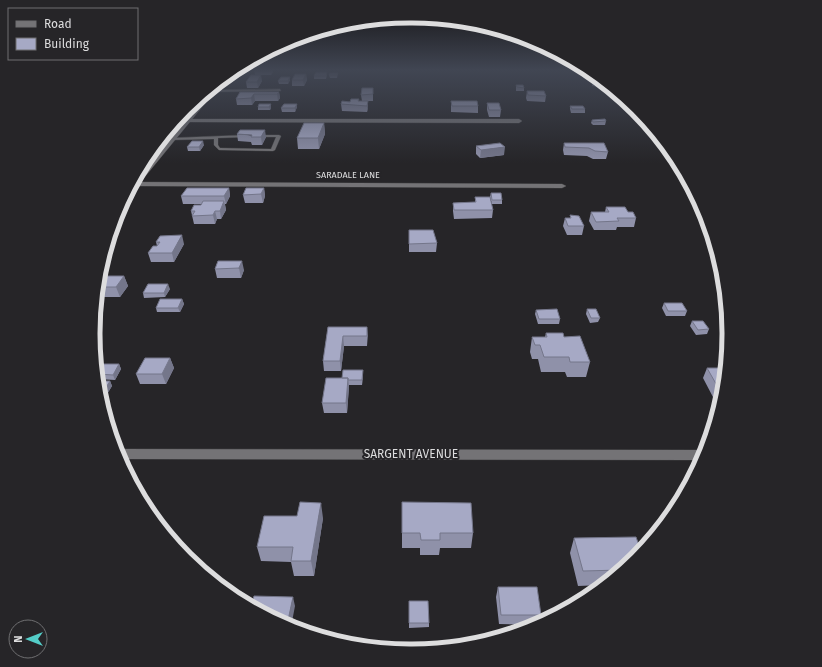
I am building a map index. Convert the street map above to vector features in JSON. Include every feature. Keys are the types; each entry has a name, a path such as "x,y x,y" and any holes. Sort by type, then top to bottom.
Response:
{"street":[{"path":"154,159 198,108"},
{"path":"187,121 519,121"},
{"name":"SARADALE LANE","path":"138,186 562,186"},
{"name":"SARGENT AVENUE","path":"125,454 697,455"}],"lane":[{"path":"171,139 216,138 252,135 279,136 273,150 219,149 216,145 216,138"}],"building":[{"path":"342,101 368,101 367,106 341,104"},
{"path":"451,101 477,101 478,106 452,106"},
{"path":"487,103 499,103 501,110 489,110"},
{"path":"259,104 271,104 269,107 258,107"},
{"path":"284,104 297,104 295,108 281,108"},
{"path":"570,106 583,106 585,109 572,109"},
{"path":"605,119 606,121 593,122 592,120"},
{"path":"304,123 324,123 318,138 297,138"},
{"path":"240,130 265,130 261,137 251,137 252,135 237,134"},
{"path":"192,141 203,141 199,147 187,147"},
{"path":"500,143 505,147 481,150 476,146"},
{"path":"564,143 604,143 608,152 595,151 589,148 565,147"},
{"path":"187,188 229,188 224,196 181,196"},
{"path":"246,188 264,188 261,194 243,195"},
{"path":"491,193 501,193 502,200 492,200"},
{"path":"475,197 490,197 493,210 454,210 453,203 476,202"},
{"path":"203,201 224,201 220,211 215,211 213,215 192,216 195,211 191,211 194,205 201,205"},
{"path":"606,207 625,207 628,212 633,212 636,218 617,218 619,221 596,222 591,212 609,212"},
{"path":"570,215 579,216 584,226 568,226 565,218 571,218"},
{"path":"409,230 433,230 437,243 409,244"},
{"path":"182,235 172,253 148,253 153,246 157,246 160,242 156,242 160,236"},
{"path":"218,261 242,261 239,268 215,269"},
{"path":"106,276 124,276 116,287 104,287"},
{"path":"148,284 168,284 164,293 143,293"},
{"path":"160,299 182,299 178,308 156,308"},
{"path":"664,303 682,303 687,311 668,311"},
{"path":"557,309 560,319 539,319 536,310"},
{"path":"587,309 596,309 600,318 591,318"},
{"path":"692,321 703,321 709,329 698,330"},
{"path":"328,327 367,327 367,336 343,336 340,361 323,361"},
{"path":"546,333 563,333 564,337 580,336 590,362 570,362 569,357 544,357 540,345 535,345 532,337 547,337"},
{"path":"145,358 170,358 162,374 136,374"},
{"path":"102,364 119,364 113,375 103,374"},
{"path":"707,368 720,368 717,386"},
{"path":"343,370 363,370 362,380 348,380 348,378 342,378"},
{"path":"326,378 348,378 346,403 322,403"},
{"path":"104,381 110,381 105,389"},
{"path":"300,502 321,503 311,561 291,561 293,547 257,547 264,516 297,516"},
{"path":"402,502 471,503 473,533 440,533 440,540 421,540 420,533 402,533"},
{"path":"636,537 639,544 612,570 583,571 574,538"},
{"path":"498,587 537,587 541,615 501,615"},
{"path":"254,596 293,597 288,618 253,600"},
{"path":"409,601 428,601 429,623 409,623"}]}
